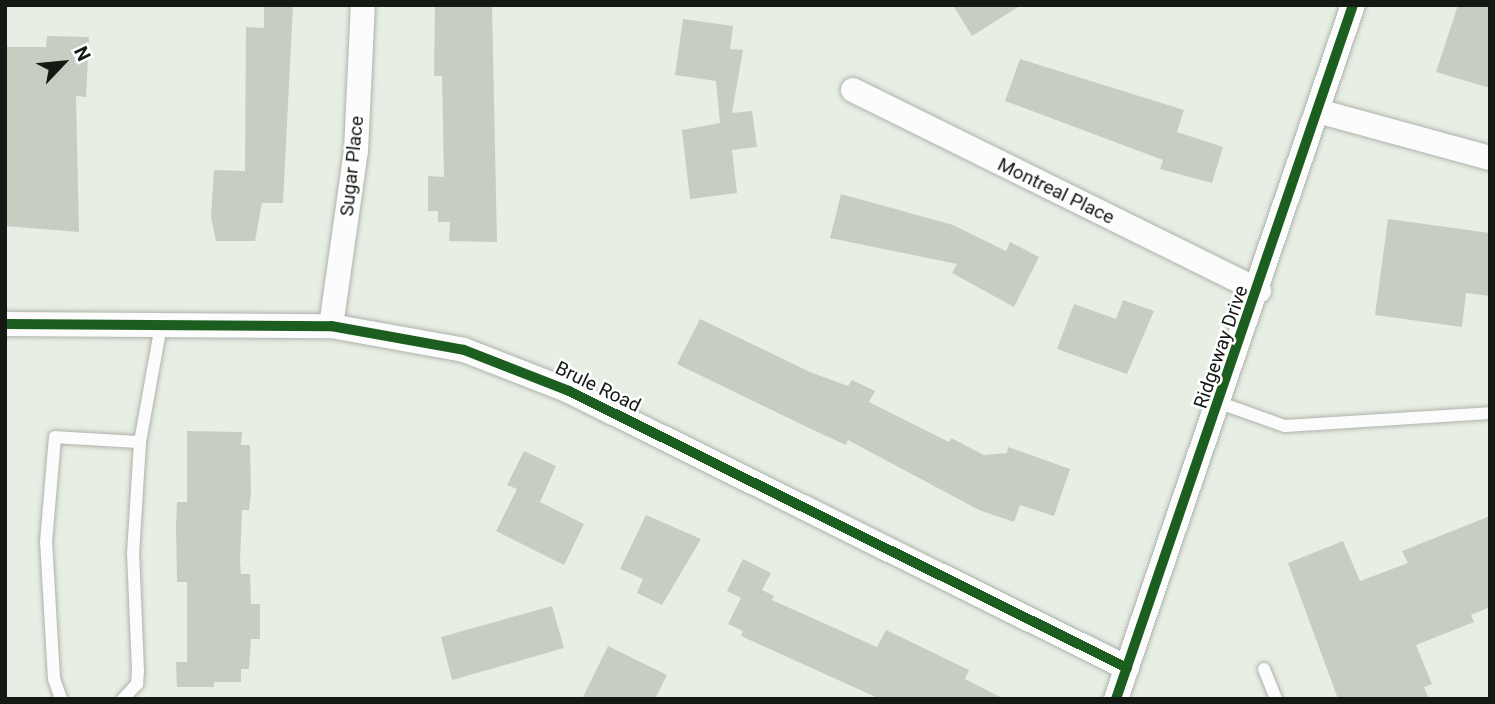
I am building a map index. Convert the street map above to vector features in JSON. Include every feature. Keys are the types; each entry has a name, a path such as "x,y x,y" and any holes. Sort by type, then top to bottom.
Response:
{"street":[{"name":"Sugar Place","path":"331,326 356,151 363,5"},
{"name":"Ridgeway Drive","path":"1116,699 1259,291 1353,5"},
{"name":"Montreal Place","path":"853,90 1259,291"},
{"path":"1318,111 1490,158"},
{"name":"Brule Road","path":"5,324 331,326 411,337 528,373 1127,668"}],"lane":[{"path":"123,699 137,684 133,554 139,442 161,325"},
{"path":"1220,404 1285,426 1490,413"},
{"path":"61,699 54,679 46,542 55,437 139,442"},
{"path":"1264,669 1276,699"}],"building":[{"path":"264,5 293,5 283,203 262,203 255,241 216,241 211,217 214,170 245,171 246,27 264,28"},
{"path":"435,5 492,5 497,242 449,241 450,222 438,222 438,211 428,211 428,176 444,177 442,76 434,76"},
{"path":"953,5 1021,5 972,36"},
{"path":"1458,5 1490,5 1490,88 1436,72"},
{"path":"683,19 733,26 730,49 743,50 732,113 752,111 757,147 732,150 737,193 690,199 682,130 720,123 716,81 675,75"},
{"path":"47,36 89,37 86,97 76,96 79,232 5,226 5,47 46,47"},
{"path":"1020,59 1184,110 1177,132 1223,147 1212,183 1160,169 1163,160 1005,101"},
{"path":"841,194 953,225 1006,251 1010,242 1039,257 1014,307 952,273 957,264 830,238"},
{"path":"1388,219 1490,233 1490,296 1466,293 1462,327 1375,315"},
{"path":"1123,300 1154,311 1127,374 1057,349 1074,304 1116,319"},
{"path":"700,319 810,372 848,386 852,380 875,391 869,402 949,442 951,438 984,455 1007,453 1008,447 1070,469 1054,516 1020,505 1014,522 979,510 848,440 846,445 677,364"},
{"path":"187,431 242,432 241,445 250,445 251,492 249,510 242,510 240,561 241,574 250,574 251,604 260,604 260,639 251,639 249,669 241,669 241,682 214,682 214,687 177,687 176,662 187,662 187,582 177,582 176,526 177,502 187,502"},
{"path":"524,451 556,466 540,502 584,524 564,565 496,531 517,489 507,485"},
{"path":"646,515 701,539 662,605 637,593 643,579 620,569"},
{"path":"1490,516 1490,607 1471,615 1474,622 1416,645 1432,684 1424,687 1429,699 1338,699 1288,563 1343,541 1360,581 1408,563 1402,551"},
{"path":"743,559 771,573 762,590 774,596 772,600 877,647 886,630 969,670 965,679 1004,699 880,699 741,636 743,631 728,624 741,598 727,591"},
{"path":"552,606 564,648 452,680 441,637"},
{"path":"608,646 667,675 655,699 582,699"}],"cycle path":[{"path":"1116,699 1353,5"},
{"path":"5,324 331,326 464,350 569,391 1127,668"}]}
